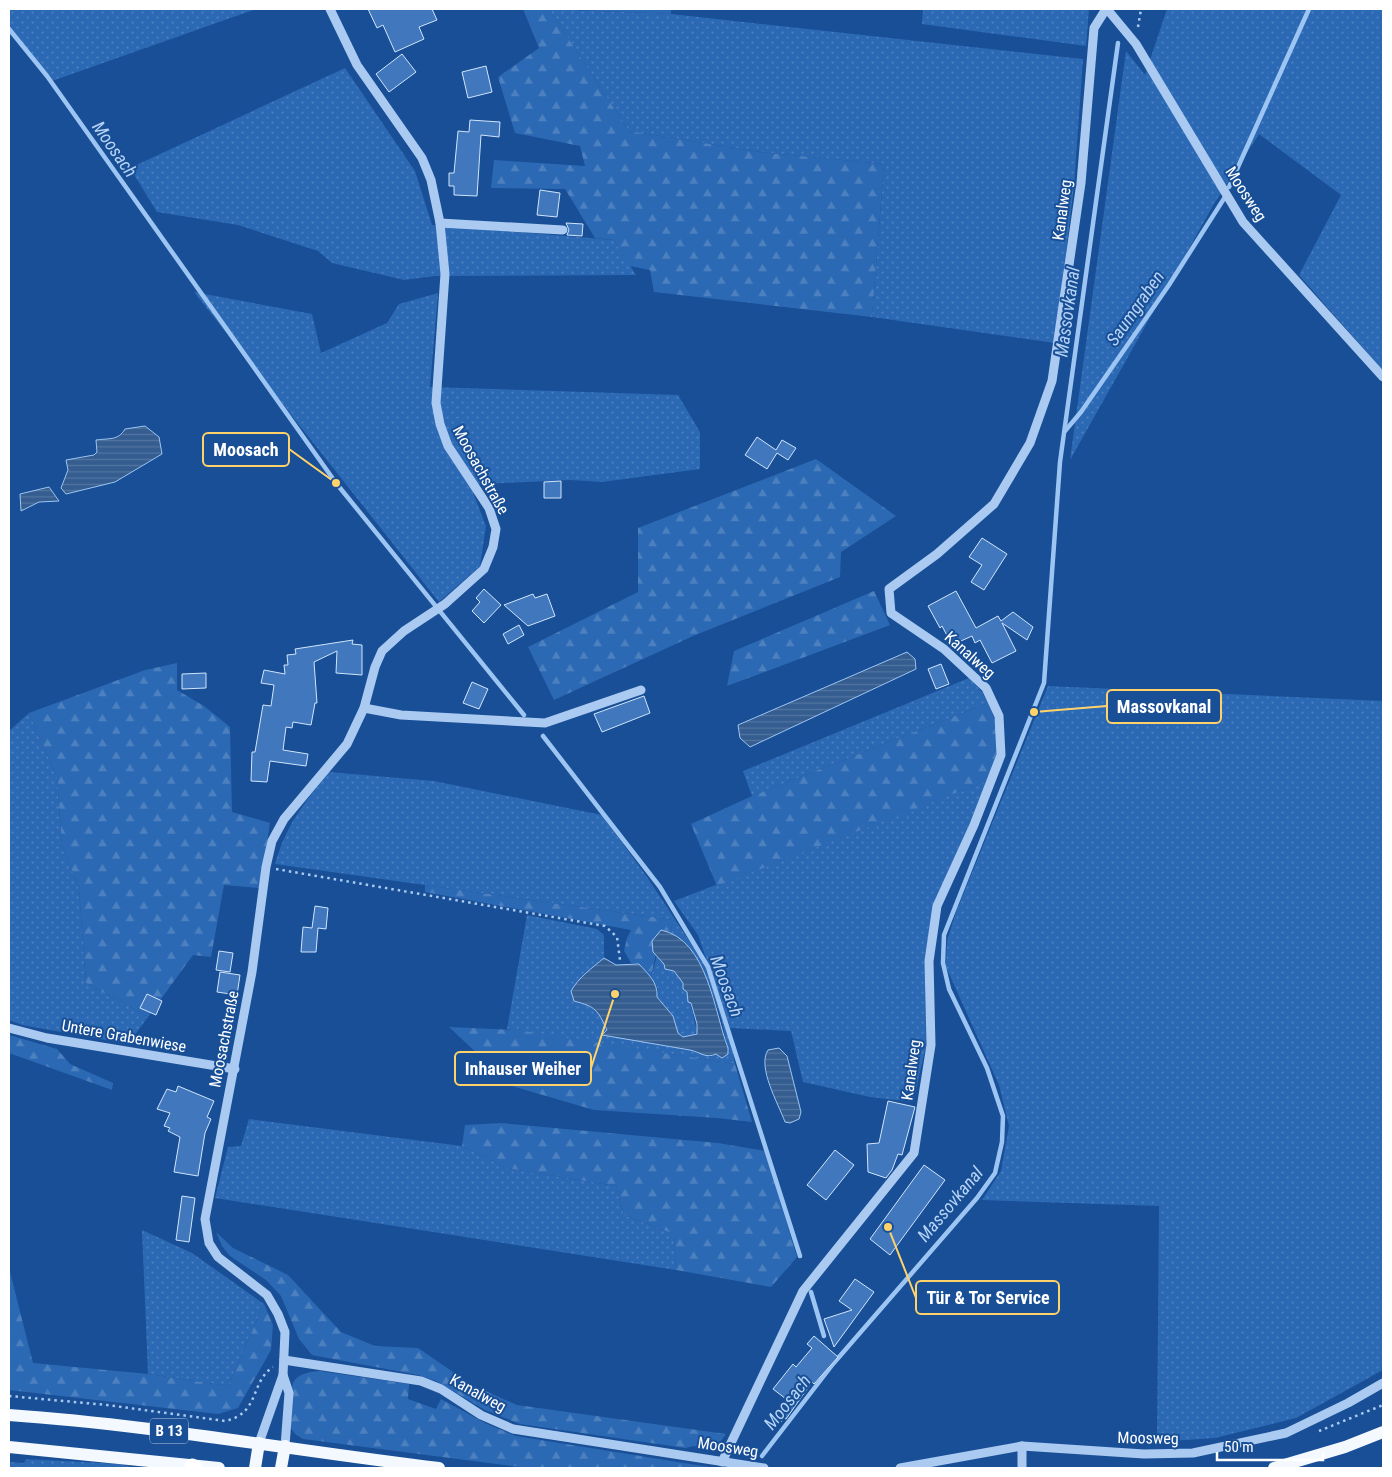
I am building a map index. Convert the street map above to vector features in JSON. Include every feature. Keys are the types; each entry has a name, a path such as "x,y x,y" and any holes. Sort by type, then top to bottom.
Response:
{"main road":[{"name":"B 13","path":"9,1415 79,1421 285,1446 440,1468"},
{"path":"1274,1468 1345,1447 1383,1432"},
{"path":"255,1468 259,1443"},
{"path":"281,1468 285,1446"},
{"name":"B 13","path":"9,1447 193,1467 219,1468"}],"street":[{"name":"Moosachstraße","path":"259,1443 283,1375 285,1332 278,1314 267,1295 218,1257 209,1242 206,1219 219,1139 235,1070 252,972 266,867 272,841 284,819 340,755 364,708 375,667 382,651 404,630 445,604 484,569 493,547 496,529 489,508 448,446 438,417 436,403 444,274 440,223 431,180 422,158 356,65 330,9"},
{"name":"Moosweg","path":"1107,9 1136,44 1243,222 1383,377"},
{"name":"Kanalweg","path":"722,1462 802,1290 914,1153 931,1045 929,961 937,906 974,825 1001,755 1000,726 999,716 986,688 944,649 891,613 889,589 937,554 994,504 1030,443 1052,382 1081,183 1094,28 1107,9"},
{"path":"440,223 563,230"},
{"path":"364,708 401,715 545,723 641,690"},
{"name":"Untere Grabenwiese","path":"9,1028 47,1038 235,1070"},
{"name":"Kanalweg","path":"284,1360 421,1381 441,1389 481,1415 513,1429 686,1456"},
{"name":"Moosachstraße","path":"283,1375 289,1393 285,1446"},
{"name":"Moosweg","path":"900,1468 1022,1446 1144,1454 1193,1453 1286,1433 1348,1403 1383,1383"},
{"path":"1022,1446 1022,1468"},
{"name":"Moosweg","path":"686,1456 764,1468"}],"path":[{"path":"1136,44 1141,9"},
{"path":"266,867 605,926 617,937 620,960"},
{"path":"9,1396 107,1405 225,1421 240,1416 246,1411 266,1372 284,1360"}],"green space":[{"path":"9,9 256,9 52,81 9,28"},
{"path":"523,9 549,9 629,131 760,152 884,164 872,317 654,292 650,270 630,266 614,240 595,238 565,189 491,188 494,160 585,166 580,146 515,133 498,77 539,48"},
{"path":"549,9 671,14 1083,59 1074,186 1055,343 872,317 884,164 760,152 629,131"},
{"path":"553,9 671,9 671,14"},
{"path":"923,9 1089,9 1086,46 922,24"},
{"path":"1167,9 1383,9 1383,371 1299,275 1341,195 1259,134 1214,204 1070,460 1126,51 1145,75"},
{"path":"345,68 415,171 432,225 614,240 636,275 435,276 404,280 332,263 318,251 238,225 157,212 130,168"},
{"path":"194,292 312,314 321,353 387,323 399,304 438,293 430,387 678,395 700,432 700,469 602,482 570,480 480,484 472,490 486,526 480,566 439,602"},
{"path":"816,459 896,516 841,552 840,577 693,636 554,700 528,647 638,592 638,528"},
{"path":"874,591 890,625 727,686 734,651"},
{"path":"177,663 177,690 204,706 230,727 232,812 270,823 260,888 224,885 211,957 193,955 148,1017 86,983 79,889 62,845 57,777 29,713 145,670"},
{"path":"969,678 982,692 988,703 752,796 743,771"},
{"path":"1048,686 1383,701 1383,1370 1296,1418 1215,1438 1157,1442 1159,1206 982,1200 1001,1171 1009,1126 999,1085 946,967 947,941 956,912"},
{"path":"988,703 995,723 998,742 989,780 717,886 691,824 752,796"},
{"path":"29,713 57,777 62,845 79,889 86,983 148,1017 128,1044 22,1025 9,1020 9,731"},
{"path":"329,772 434,781 602,815 647,877 707,968 731,1044 735,1064 507,1029 527,915 597,929 604,935 604,958 584,974 573,987 579,1003 593,1008 600,1016 607,1030 602,1034 690,1050 710,1057 728,1048 718,1009 703,972 689,950 670,932 674,920 275,864 285,837 297,815"},
{"path":"989,780 936,903 925,963 926,1046 913,1102 870,1097 803,1082 791,1031 730,1028 698,935 674,901"},
{"path":"425,885 674,920 670,932 661,930 651,977 639,964 631,963 624,951 631,930 425,892"},
{"path":"657,956 677,975 683,989 687,991 697,1031 693,1036 683,1037 678,1033 673,1016 657,996 658,989 651,977"},
{"path":"449,1027 517,1030 735,1064 752,1122 594,1110 512,1086"},
{"path":"9,1035 57,1049 70,1064 113,1083 112,1090 9,1053"},
{"path":"249,1119 462,1146 507,1168 616,1186 624,1215 674,1234 676,1270 215,1198 228,1147 241,1146"},
{"path":"501,1123 718,1143 765,1151 797,1257 771,1287 676,1270 674,1234 624,1215 616,1186 507,1168 462,1146 465,1125"},
{"path":"142,1230 192,1253 264,1304 228,1386 148,1374"},
{"path":"216,1232 233,1248 288,1275 341,1332 375,1346 418,1348 472,1385 517,1405 726,1434 715,1449 694,1446 685,1448 520,1424 485,1410 436,1381 418,1375 312,1355 299,1339 281,1296 266,1280 230,1256 222,1246"},
{"path":"9,1268 33,1363 148,1374 228,1386 264,1304 273,1325 271,1350 238,1408 218,1414 9,1390"},
{"path":"319,1371 409,1384 408,1399 436,1409 441,1399 487,1424 516,1436 715,1468 528,1468 303,1439 293,1432 290,1425 291,1390 296,1378 309,1372"},
{"path":"26,1459 119,1464 136,1468 9,1468 9,1462 24,1463"}],"shaded area":[{"path":"145,426 159,437 162,454 115,482 66,494 61,488 68,470 66,460 94,455 97,452 96,440 113,438 119,436 125,429"},
{"path":"49,487 59,501 39,502 21,511 20,494"},
{"path":"907,652 915,659 916,669 750,747 740,738 738,725"},
{"path":"661,930 677,936 699,962 707,979 728,1048 728,1054 722,1058 716,1054 706,1055 690,1050 602,1035 607,1030 598,1013 587,1005 574,1001 571,991 574,986 604,958 616,965 639,964 654,983 657,997 673,1016 678,1033 683,1037 697,1034 697,1024 691,1003 688,1002 687,992 683,989 683,983 674,971 665,969 664,964 653,952 652,941"},
{"path":"779,1048 787,1056 801,1112 799,1119 790,1123 785,1122 770,1085 765,1066 765,1057 768,1050"}],"building":[{"path":"368,9 432,9 437,20 419,27 424,39 395,52 383,25 377,28"},
{"path":"402,54 416,72 389,92 376,74"},
{"path":"486,66 492,92 468,98 462,72"},
{"path":"470,120 500,122 499,137 481,135 477,196 454,195 454,186 449,186 449,173 454,173 458,131 469,132"},
{"path":"540,190 560,193 557,217 537,215"},
{"path":"566,223 583,224 582,236 567,235 569,230"},
{"path":"757,437 776,450 782,440 796,448 788,460 777,453 767,469 745,455"},
{"path":"561,481 561,498 544,498 544,482"},
{"path":"982,538 1007,554 984,590 971,582 982,565 969,557"},
{"path":"484,589 501,605 484,623 472,611 480,602 476,598"},
{"path":"956,591 976,628 998,616 1001,621 1013,612 1033,627 1027,640 1002,623 1016,651 992,663 980,640 975,643 972,636 952,645 928,606"},
{"path":"533,594 535,598 547,594 555,616 528,626 504,605"},
{"path":"519,625 524,635 508,644 503,634"},
{"path":"353,640 352,644 362,645 362,675 336,673 337,651 314,662 317,703 315,703 311,725 293,722 292,728 286,727 283,750 308,754 306,766 270,761 267,782 251,781 252,752 255,752 263,705 271,706 274,685 261,683 264,670 285,674 284,665 288,665 287,655 296,654 295,649"},
{"path":"941,664 949,684 936,689 928,669"},
{"path":"206,673 206,688 182,689 182,674"},
{"path":"472,682 488,689 479,709 463,703"},
{"path":"644,696 650,713 602,732 594,714"},
{"path":"315,906 328,908 326,929 318,928 316,952 301,952 303,927 312,928"},
{"path":"219,951 233,953 230,972 216,970"},
{"path":"220,972 240,975 237,995 217,992"},
{"path":"147,994 162,1001 156,1015 140,1008"},
{"path":"178,1086 214,1101 207,1117 211,1119 205,1133 198,1176 174,1172 180,1137 168,1131 170,1128 164,1126 170,1113 157,1109 167,1089 176,1092"},
{"path":"888,1101 915,1107 902,1155 898,1154 892,1170 886,1178 868,1172 867,1144 879,1143"},
{"path":"835,1150 854,1165 826,1200 807,1185"},
{"path":"924,1165 945,1180 890,1255 870,1239"},
{"path":"182,1196 195,1198 189,1242 176,1240"},
{"path":"855,1279 874,1292 834,1347 824,1319 852,1310 839,1301"},
{"path":"814,1336 838,1357 814,1384 812,1382 786,1419 784,1418 779,1424 772,1419 786,1399 773,1389 793,1364 796,1367 812,1348 807,1344"}],"waterway":[{"name":"Saumgraben","path":"1229,187 1309,9"},
{"name":"Moosach","path":"9,29 47,76 336,483 524,715"},
{"name":"Massovkanal","path":"762,1456 833,1364 977,1198 995,1173 1002,1142 1003,1116 987,1068 949,989 943,963 944,935 1044,683 1060,462 1118,43"},
{"name":"Saumgraben","path":"1065,431 1081,412 1169,285 1225,197"},
{"name":"Moosach","path":"543,736 660,887 708,967 800,1256"},
{"name":"Moosach","path":"811,1292 824,1336"}],"place":[{"name":"Moosach","path":"336,483"},
{"name":"Massovkanal","path":"1034,712"},
{"name":"Inhauser Weiher","path":"615,994"},
{"name":"Tür & Tor Service","path":"888,1227"}]}
